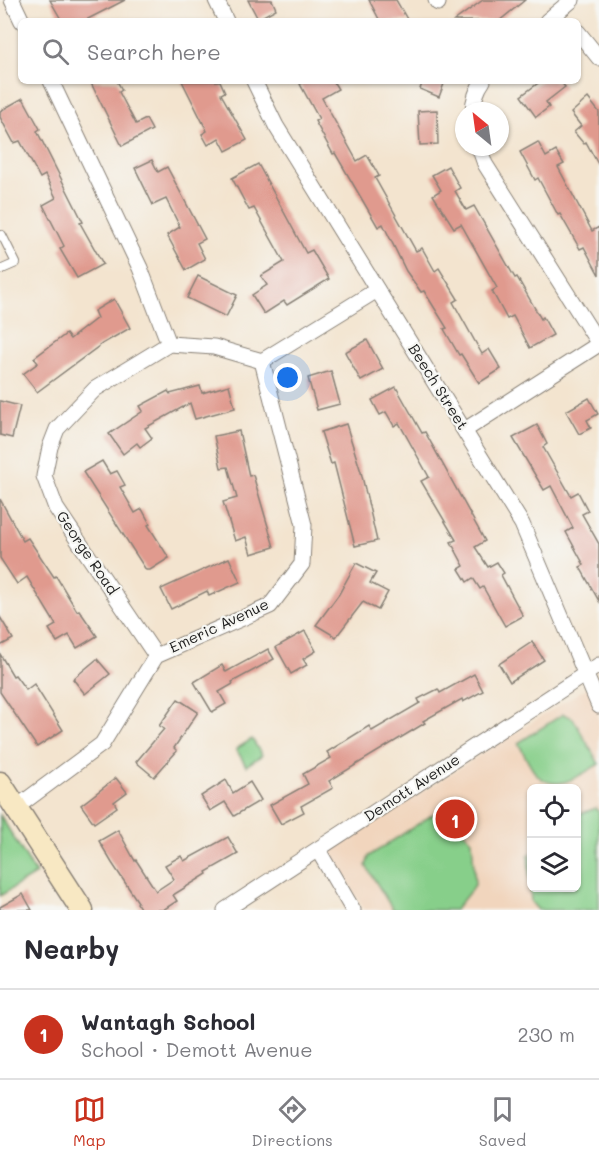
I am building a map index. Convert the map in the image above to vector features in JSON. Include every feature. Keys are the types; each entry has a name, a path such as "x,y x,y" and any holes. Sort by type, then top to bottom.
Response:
{"main road":[{"path":"0,783 82,910"}],"street":[{"path":"12,0 21,18"},
{"path":"216,0 225,18"},
{"path":"564,15 572,0"},
{"path":"581,36 599,58"},
{"path":"52,84 140,268 169,344 214,347 262,361 377,290"},
{"name":"Beech Street","path":"255,84 276,126 522,524 599,706"},
{"path":"474,102 481,84"},
{"path":"465,430 599,344 485,164 482,156"},
{"name":"George Road","path":"156,656 56,508 44,476 50,447 57,429 64,421 95,389 169,344"},
{"name":"Emeric Avenue","path":"16,807 102,744 156,656 270,606 302,564 304,525 262,361"},
{"name":"Demott Avenue","path":"225,910 599,665"},
{"path":"318,850 353,910"}],"lane":[{"path":"0,236 2,235 16,263 0,270"}],"shaded area":[{"path":"599,680 599,910 364,910 330,850"}],"green space":[{"path":"563,714 573,718 599,764 569,780 553,783 545,781 535,773 518,743"},
{"path":"252,739 262,755 246,766 236,749"},
{"path":"596,808 599,813 599,910 538,910 531,902 530,892 581,892 581,814"},
{"path":"441,809 472,840 475,885 455,910 393,910 366,866 369,856"},
{"path":"0,815 36,874 0,896"}],"building":[{"path":"50,0 125,0 90,18 60,18"},
{"path":"248,0 272,0 276,9 257,18"},
{"path":"369,0 396,0 406,18 378,18"},
{"path":"483,0 525,0 503,18 458,18"},
{"path":"91,84 119,84 122,90 119,92 136,124 146,119 152,130 122,146"},
{"path":"184,84 221,84 225,92 221,94 247,140 226,151 219,138 208,145 202,134 207,131"},
{"path":"300,84 335,84 338,89 322,98 357,161 367,155 379,176 375,178 416,251 422,248 435,271 439,268 458,299 453,302 482,354 489,349 501,369 479,383 461,354 459,355 444,329 447,328 424,291 421,292 406,271 383,224 378,227 335,153 333,154 315,121 319,119"},
{"path":"422,84 444,84 439,97 420,89"},
{"path":"537,84 562,84 565,87 546,102 549,107 536,117 521,96"},
{"path":"23,98 40,129 37,131 83,222 80,223 103,264 77,278 60,249 64,246 43,205 56,198 45,175 40,178 20,141 14,143 0,117 0,111"},
{"path":"588,98 599,112 599,166 586,142 584,144 574,132 581,126 571,113"},
{"path":"437,110 438,144 420,145 418,111"},
{"path":"538,142 546,157 556,151 564,164 558,167 592,231 599,227 599,275 584,247 580,249 560,214 558,215 538,178 535,180 520,152"},
{"path":"152,160 158,172 167,167 205,239 197,243 205,259 186,270 167,235 180,227 166,199 153,205 135,168"},
{"path":"258,164 306,253 312,250 329,279 287,305 284,301 264,314 252,295 267,285 261,276 284,262 254,208 249,210 232,178"},
{"path":"448,166 460,188 455,191 466,210 474,206 515,278 517,277 553,335 530,348 513,316 507,319 492,291 497,288 461,224 454,228 433,195 441,190 432,175"},
{"path":"198,276 237,295 226,317 187,298"},
{"path":"114,299 130,328 102,344 37,392 23,374 38,363 34,358 66,334 70,339 97,318 94,311"},
{"path":"367,340 383,369 361,381 345,352"},
{"path":"331,371 340,404 317,410 308,378"},
{"path":"229,385 235,408 195,419 190,403 145,428 152,438 140,447 137,443 123,454 109,434 143,411 140,406 168,391 170,394 200,386 202,393"},
{"path":"396,387 422,433 425,432 485,541 475,547 488,567 497,562 504,573 501,575 523,616 505,626 483,587 480,589 473,578 467,582 459,569 464,566 451,542 456,540 421,481 429,477 399,423 394,426 386,412 380,415 372,400"},
{"path":"589,398 598,414 587,420 591,428 579,434 566,411"},
{"path":"0,401 20,406 12,438 0,435"},
{"path":"346,424 361,472 377,541 355,546 334,463 331,464 321,432"},
{"path":"537,425 547,444 543,447 571,496 578,492 588,511 582,514 599,544 599,601 580,567 584,565 566,532 573,528 551,486 544,490 513,438"},
{"path":"239,431 249,476 253,475 274,547 251,554 246,537 235,541 223,502 237,498 228,467 221,468 214,436"},
{"path":"102,461 110,474 117,471 125,485 120,487 135,513 142,509 150,524 148,525 169,558 150,570 146,570 83,472"},
{"path":"0,499 23,541 28,538 54,577 56,576 77,611 79,610 97,636 77,648 69,635 57,642 49,629 56,625 27,577 17,584 0,558"},
{"path":"229,558 240,582 209,596 207,591 171,609 161,589"},
{"path":"356,563 376,573 370,583 388,592 378,610 363,602 336,637 316,625 339,594"},
{"path":"0,617 13,639 0,646"},
{"path":"305,631 316,651 303,659 307,665 291,674 276,647"},
{"path":"532,642 544,660 510,682 499,664"},
{"path":"268,649 274,659 232,682 233,684 219,692 226,704 212,712 194,682 222,665 226,672"},
{"path":"0,654 13,676 15,675 26,690 34,684 63,730 37,747 0,692"},
{"path":"97,659 110,674 85,694 73,679"},
{"path":"474,674 483,691 463,702 462,699 423,721 425,723 329,781 333,788 301,806 304,812 281,824 270,805 308,784 303,774 331,758 327,752 369,726 372,731 420,703 418,699 438,689 440,693"},
{"path":"178,699 198,712 174,748 177,751 154,777 136,762 164,729 159,726"},
{"path":"116,778 127,792 114,802 117,807 94,823 81,805"},
{"path":"226,780 233,793 250,782 261,800 234,816 225,802 210,811 201,796"},
{"path":"118,830 135,861 156,891 174,879 165,865 181,856 184,861 228,837 238,854 206,872 207,874 173,895 177,901 163,910 141,910 99,841"},
{"path":"23,894 32,910 0,910 0,907"}],"place":[{"name":"Wantagh School","path":"455,819"}]}
